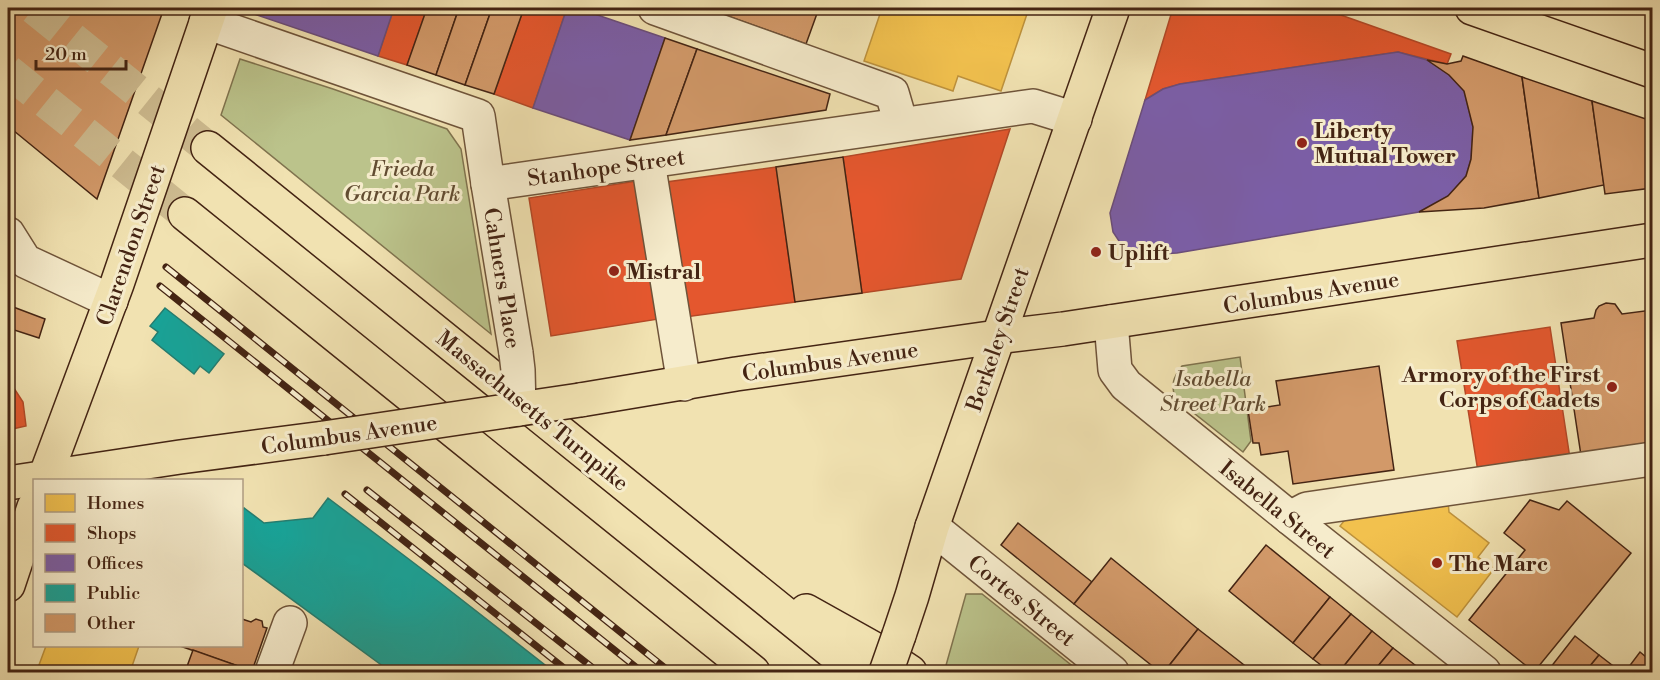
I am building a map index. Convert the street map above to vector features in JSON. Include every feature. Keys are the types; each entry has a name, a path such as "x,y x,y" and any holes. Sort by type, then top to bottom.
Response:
{"main road":[{"name":"Berkeley Street","path":"886,672 912,596 932,527 1113,8"},
{"path":"1472,8 1653,70"},
{"name":"Clarendon Street","path":"45,479 111,301 209,15"},
{"name":"Massachusetts Turnpike","path":"208,148 857,672"},
{"path":"185,214 753,672"},
{"name":"Columbus Avenue","path":"45,479 180,457 580,400 736,374 1111,322 1653,240"},
{"name":"Columbus Avenue","path":"8,483 33,480"},
{"path":"8,585 33,510"},
{"path":"732,571 883,654 910,672"}],"street":[{"path":"655,8 892,93 901,124"},
{"path":"209,15 478,116 488,183"},
{"name":"Stanhope Street","path":"488,183 1033,106 1075,119"},
{"path":"648,162 684,384"},
{"name":"Cahners Place","path":"488,183 514,340 518,370 519,409"},
{"path":"8,234 16,263 111,301"},
{"name":"Isabella Street","path":"1111,322 1115,370 1126,385 1484,672"},
{"path":"1290,518 1307,509 1653,459"},
{"name":"Cortes Street","path":"932,527 1112,672"},
{"path":"272,672 290,623"}],"green space":[{"name":"Frieda Garcia Park","path":"240,59 447,129 461,149 491,334 221,115"},
{"name":"Isabella Street Park","path":"1240,357 1251,441 1243,452 1175,398 1173,389 1175,378 1182,366"},
{"path":"966,594 982,594 1080,672 950,672 945,669"}],"building: Homes":[{"path":"882,8 920,8 937,14 939,8 1029,8 1001,91 958,76 953,91 864,61"},
{"name":"The Marc","path":"1448,501 1449,512 1489,543 1478,557 1494,569 1457,617 1340,526 1348,516"},
{"path":"46,647 139,647 130,672 41,672 43,666 39,665"}],"building: Shops":[{"path":"394,8 427,8 407,65 378,56"},
{"path":"524,8 567,8 533,108 494,94"},
{"path":"1173,8 1321,8 1451,54 1447,64 1398,52 1180,84 1163,89 1145,100"},
{"path":"1010,129 961,279 862,293 843,157"},
{"path":"776,167 795,302 678,318 659,183"},
{"path":"643,180 665,318 551,336 529,198"},
{"path":"1550,327 1571,465 1479,478 1457,341"},
{"path":"8,379 23,402 26,426 8,430"}],"building: Offices":[{"path":"253,8 394,8 378,56 251,13"},
{"path":"567,8 577,8 665,38 630,140 533,108"},
{"name":"Liberty Mutual Tower","path":"1398,52 1427,60 1449,75 1464,91 1473,127 1471,159 1466,176 1448,196 1419,212 1177,253 1139,255 1129,251 1121,244 1113,232 1110,213 1145,100 1163,89 1180,84"}],"building: Public":[{"path":"165,308 224,354 209,373 200,366 194,374 152,340 158,332 150,326"},
{"path":"328,498 554,672 391,672 243,564 244,508 264,523 313,518"}],"building: Other":[{"path":"8,8 164,8 97,199 8,126"},
{"path":"427,8 459,8 436,75 407,65"},
{"path":"459,8 492,8 465,85 436,75"},
{"path":"492,8 524,8 494,94 465,85"},
{"path":"705,8 819,8 806,44"},
{"path":"665,38 697,49 666,135 630,140"},
{"path":"697,49 830,94 826,110 666,135"},
{"path":"1463,56 1522,77 1539,198 1484,208 1419,212 1448,196 1466,176 1471,159 1473,127 1464,91 1449,75 1427,60 1447,64 1461,61"},
{"path":"1522,77 1592,101 1604,185 1539,198"},
{"path":"1592,101 1652,121 1652,188 1605,194"},
{"path":"843,157 862,293 795,302 776,167"},
{"name":"Armory of the First Corps of Cadets","path":"1606,303 1615,304 1622,314 1652,310 1652,452 1582,462 1561,323 1594,318 1599,306"},
{"path":"8,305 45,319 39,338 8,328"},
{"path":"1379,366 1394,470 1293,484 1288,451 1261,455 1259,443 1253,443 1248,410 1280,405 1276,381"},
{"path":"1530,500 1559,510 1567,501 1631,553 1534,672 1469,620 1525,550 1504,533"},
{"path":"1018,523 1092,582 1074,604 1001,545"},
{"path":"1266,545 1330,597 1293,643 1229,591"},
{"path":"1111,558 1198,629 1164,672 1160,672 1074,604"},
{"path":"1330,597 1351,614 1313,659 1293,643"},
{"path":"1351,614 1372,631 1339,672 1330,672 1313,659"},
{"path":"243,619 251,622 256,619 262,621 263,627 267,628 252,671 183,647 243,647"},
{"path":"1198,629 1253,672 1164,672"},
{"path":"1372,631 1393,648 1373,672 1339,672"},
{"path":"1575,636 1599,655 1585,672 1547,672"},
{"path":"1393,648 1415,665 1409,672 1373,672"},
{"path":"193,650 241,667 240,672 185,672"},
{"path":"1640,652 1652,662 1652,672 1625,672"},
{"path":"1599,655 1621,672 1585,672"}],"tunnel":[{"path":"34,8 208,148"},
{"path":"8,71 185,214"}],"railway":[{"path":"166,267 670,672"},
{"path":"160,286 642,672"},
{"path":"367,490 598,672"},
{"path":"345,494 569,672"}],"place":[{"name":"Liberty Mutual Tower","path":"1302,143"},
{"name":"Uplift","path":"1096,252"},
{"name":"Mistral","path":"614,271"},
{"name":"Armory of the First Corps of Cadets","path":"1612,387"},
{"name":"The Marc","path":"1437,563"}]}
